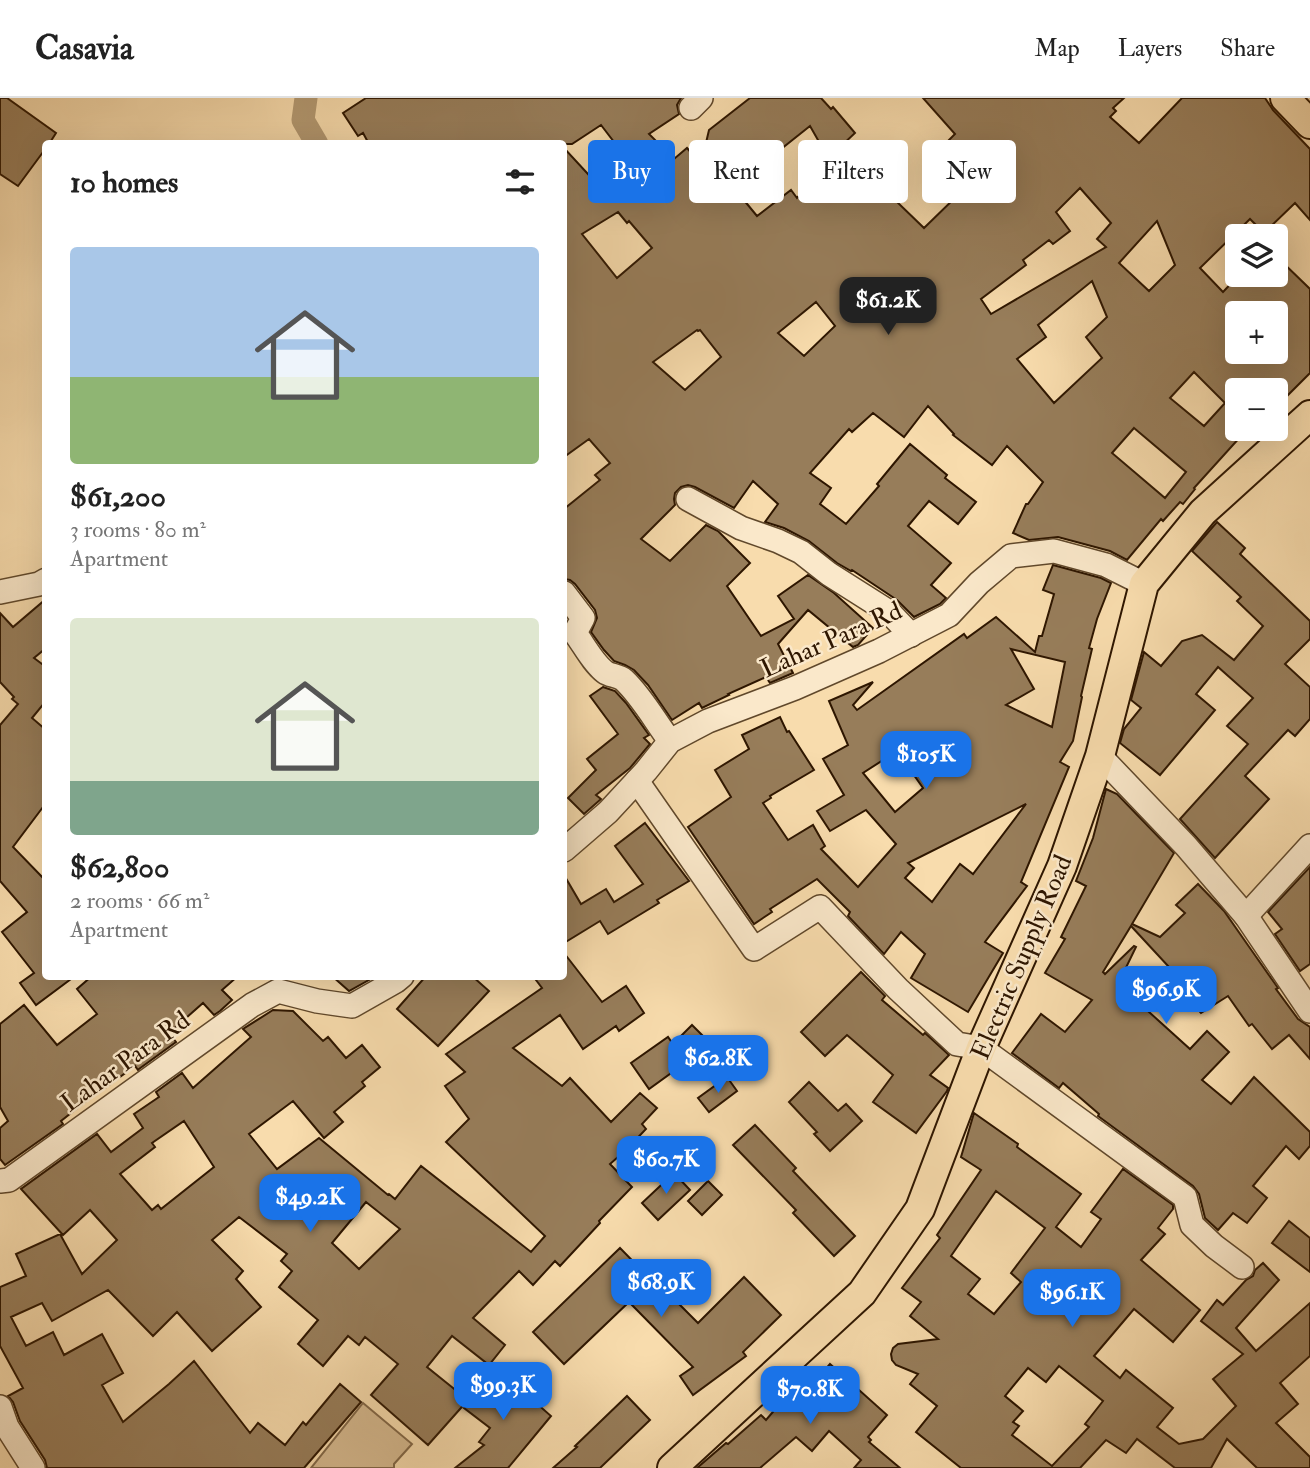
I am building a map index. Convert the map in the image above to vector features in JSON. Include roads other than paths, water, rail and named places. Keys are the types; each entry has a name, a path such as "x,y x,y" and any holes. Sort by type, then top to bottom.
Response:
{"main road":[{"path":"1285,98 1310,124"},
{"name":"Electric Supply Road","path":"685,1464 862,1293 920,1209 981,1048 1062,866 1100,756 1144,584 1203,512 1310,415"}],"street":[{"path":"688,499 740,528 801,552 829,574 889,612 911,635"},
{"name":"Lahar Para Rd","path":"567,847 608,812 670,741 708,721 795,688 879,651 949,615 979,583 1011,556 1054,551 1106,565 1144,584"},
{"path":"0,592 42,582"},
{"path":"567,597 583,618 575,633 592,657 606,673 621,677 638,695 670,741"},
{"path":"1100,756 1186,846 1246,916 1310,1011"},
{"path":"637,781 754,949 820,907 898,989 957,1044 981,1048 1185,1198 1192,1225 1242,1267"},
{"path":"1246,916 1310,846"},
{"name":"Lahar Para Rd","path":"0,1181 9,1180 252,1005 278,991 352,1006 395,980"},
{"path":"0,1408 7,1427 33,1468"}],"waterway":[{"path":"306,98 303,120 315,140"}]}
